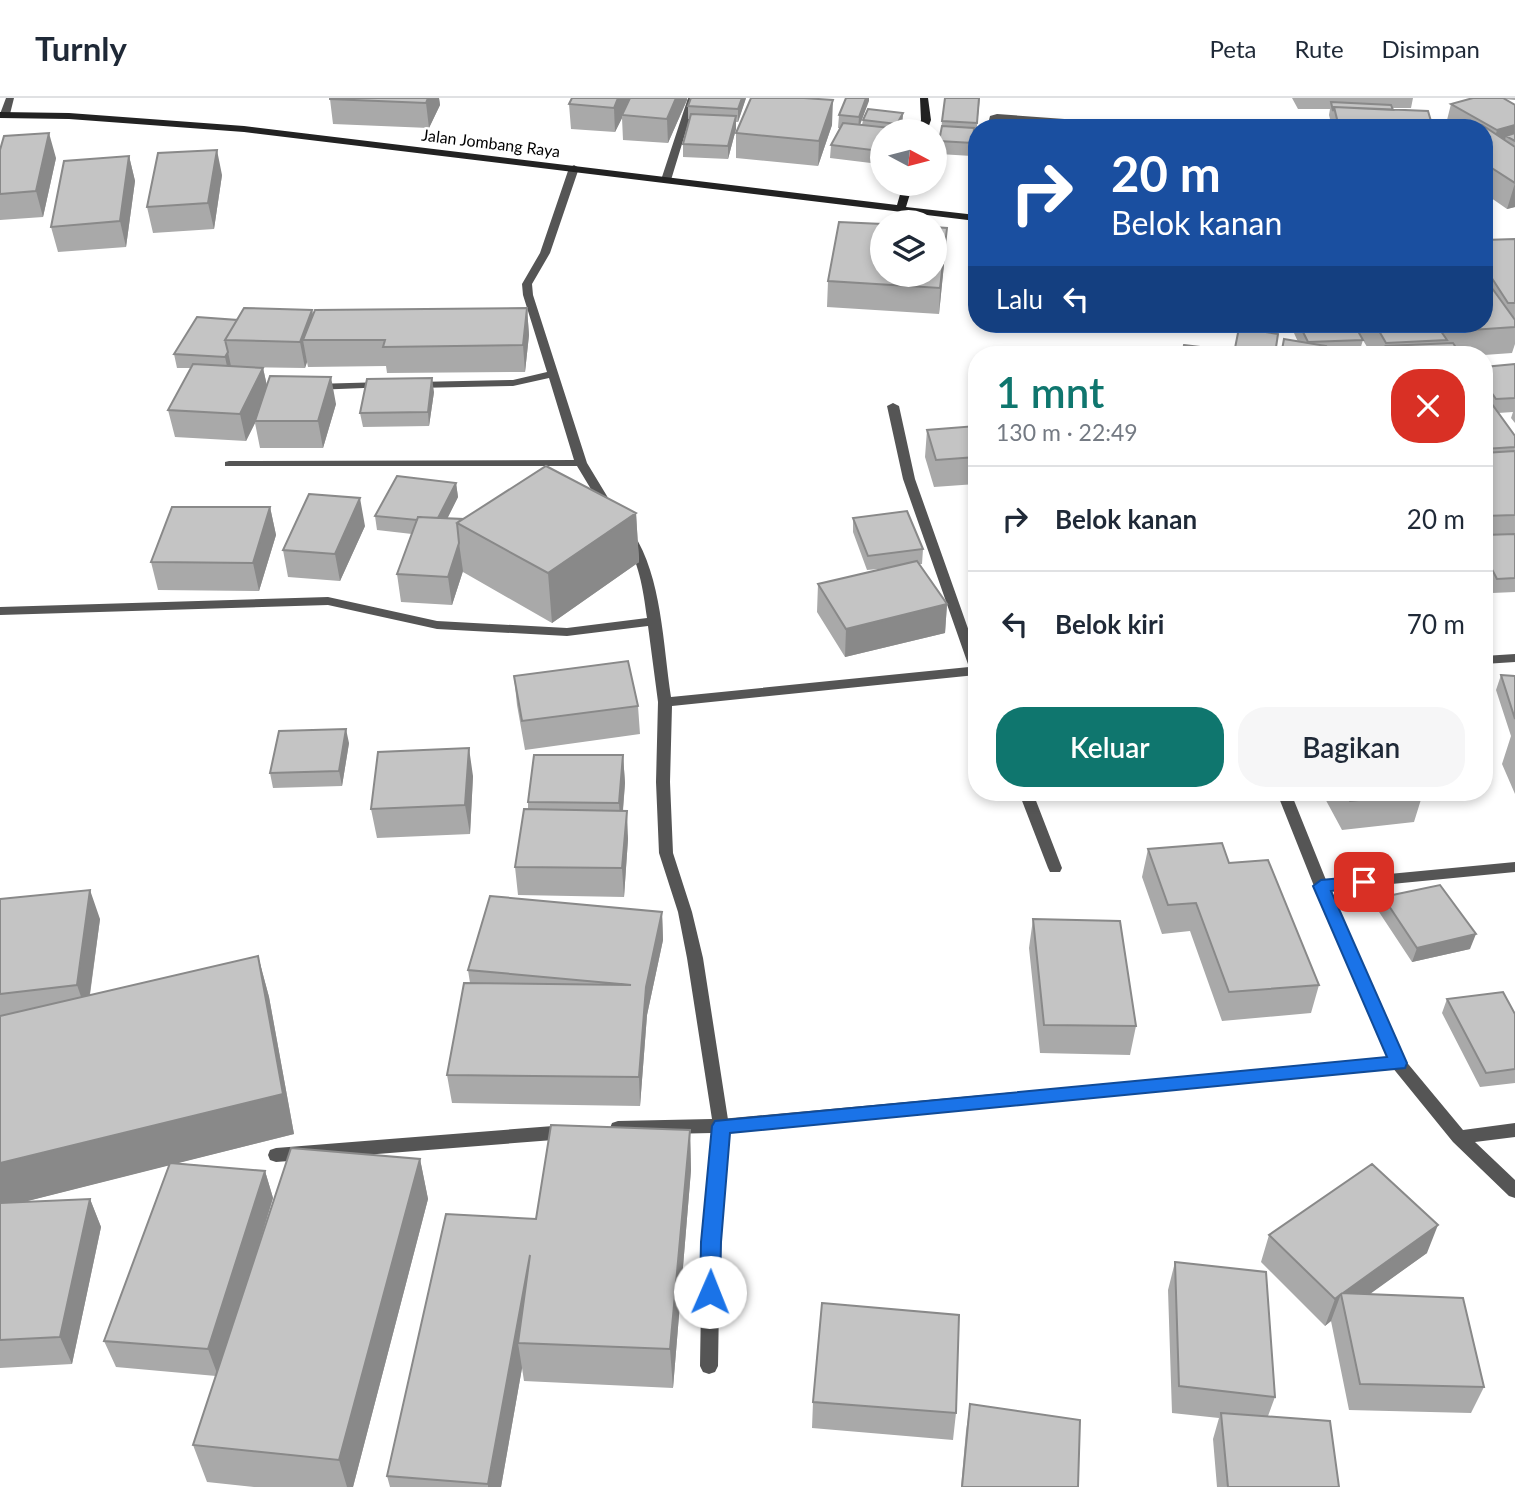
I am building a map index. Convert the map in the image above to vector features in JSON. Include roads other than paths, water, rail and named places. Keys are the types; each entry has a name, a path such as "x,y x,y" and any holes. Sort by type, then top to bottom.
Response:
{"main road":[{"path":"924,98 926,119"},
{"name":"Jalan Jombang Raya","path":"2,115 69,116 244,129 968,217"},
{"path":"901,208 904,196"}],"street":[{"path":"2,115 10,98"},
{"path":"666,180 692,98"},
{"path":"993,119 1025,119"},
{"path":"573,168 545,253 527,285 528,295 581,463 591,484 639,552 647,575 665,702 663,782 666,853 685,912 695,958 721,1126 711,1242 709,1366"},
{"path":"408,385 513,383 553,374"},
{"path":"303,387 395,385"},
{"path":"893,406 909,479 968,646"},
{"path":"229,464 581,463"},
{"path":"0,611 328,601 438,625 568,632 653,621"},
{"path":"1493,659 1515,658"},
{"path":"665,702 968,670"},
{"path":"1029,801 1055,868"},
{"path":"1287,801 1398,1063 1459,1137 1515,1191"},
{"path":"1321,886 1515,867"},
{"path":"276,1155 597,1130 721,1126 1398,1063"},
{"path":"1459,1137 1515,1130"}]}
